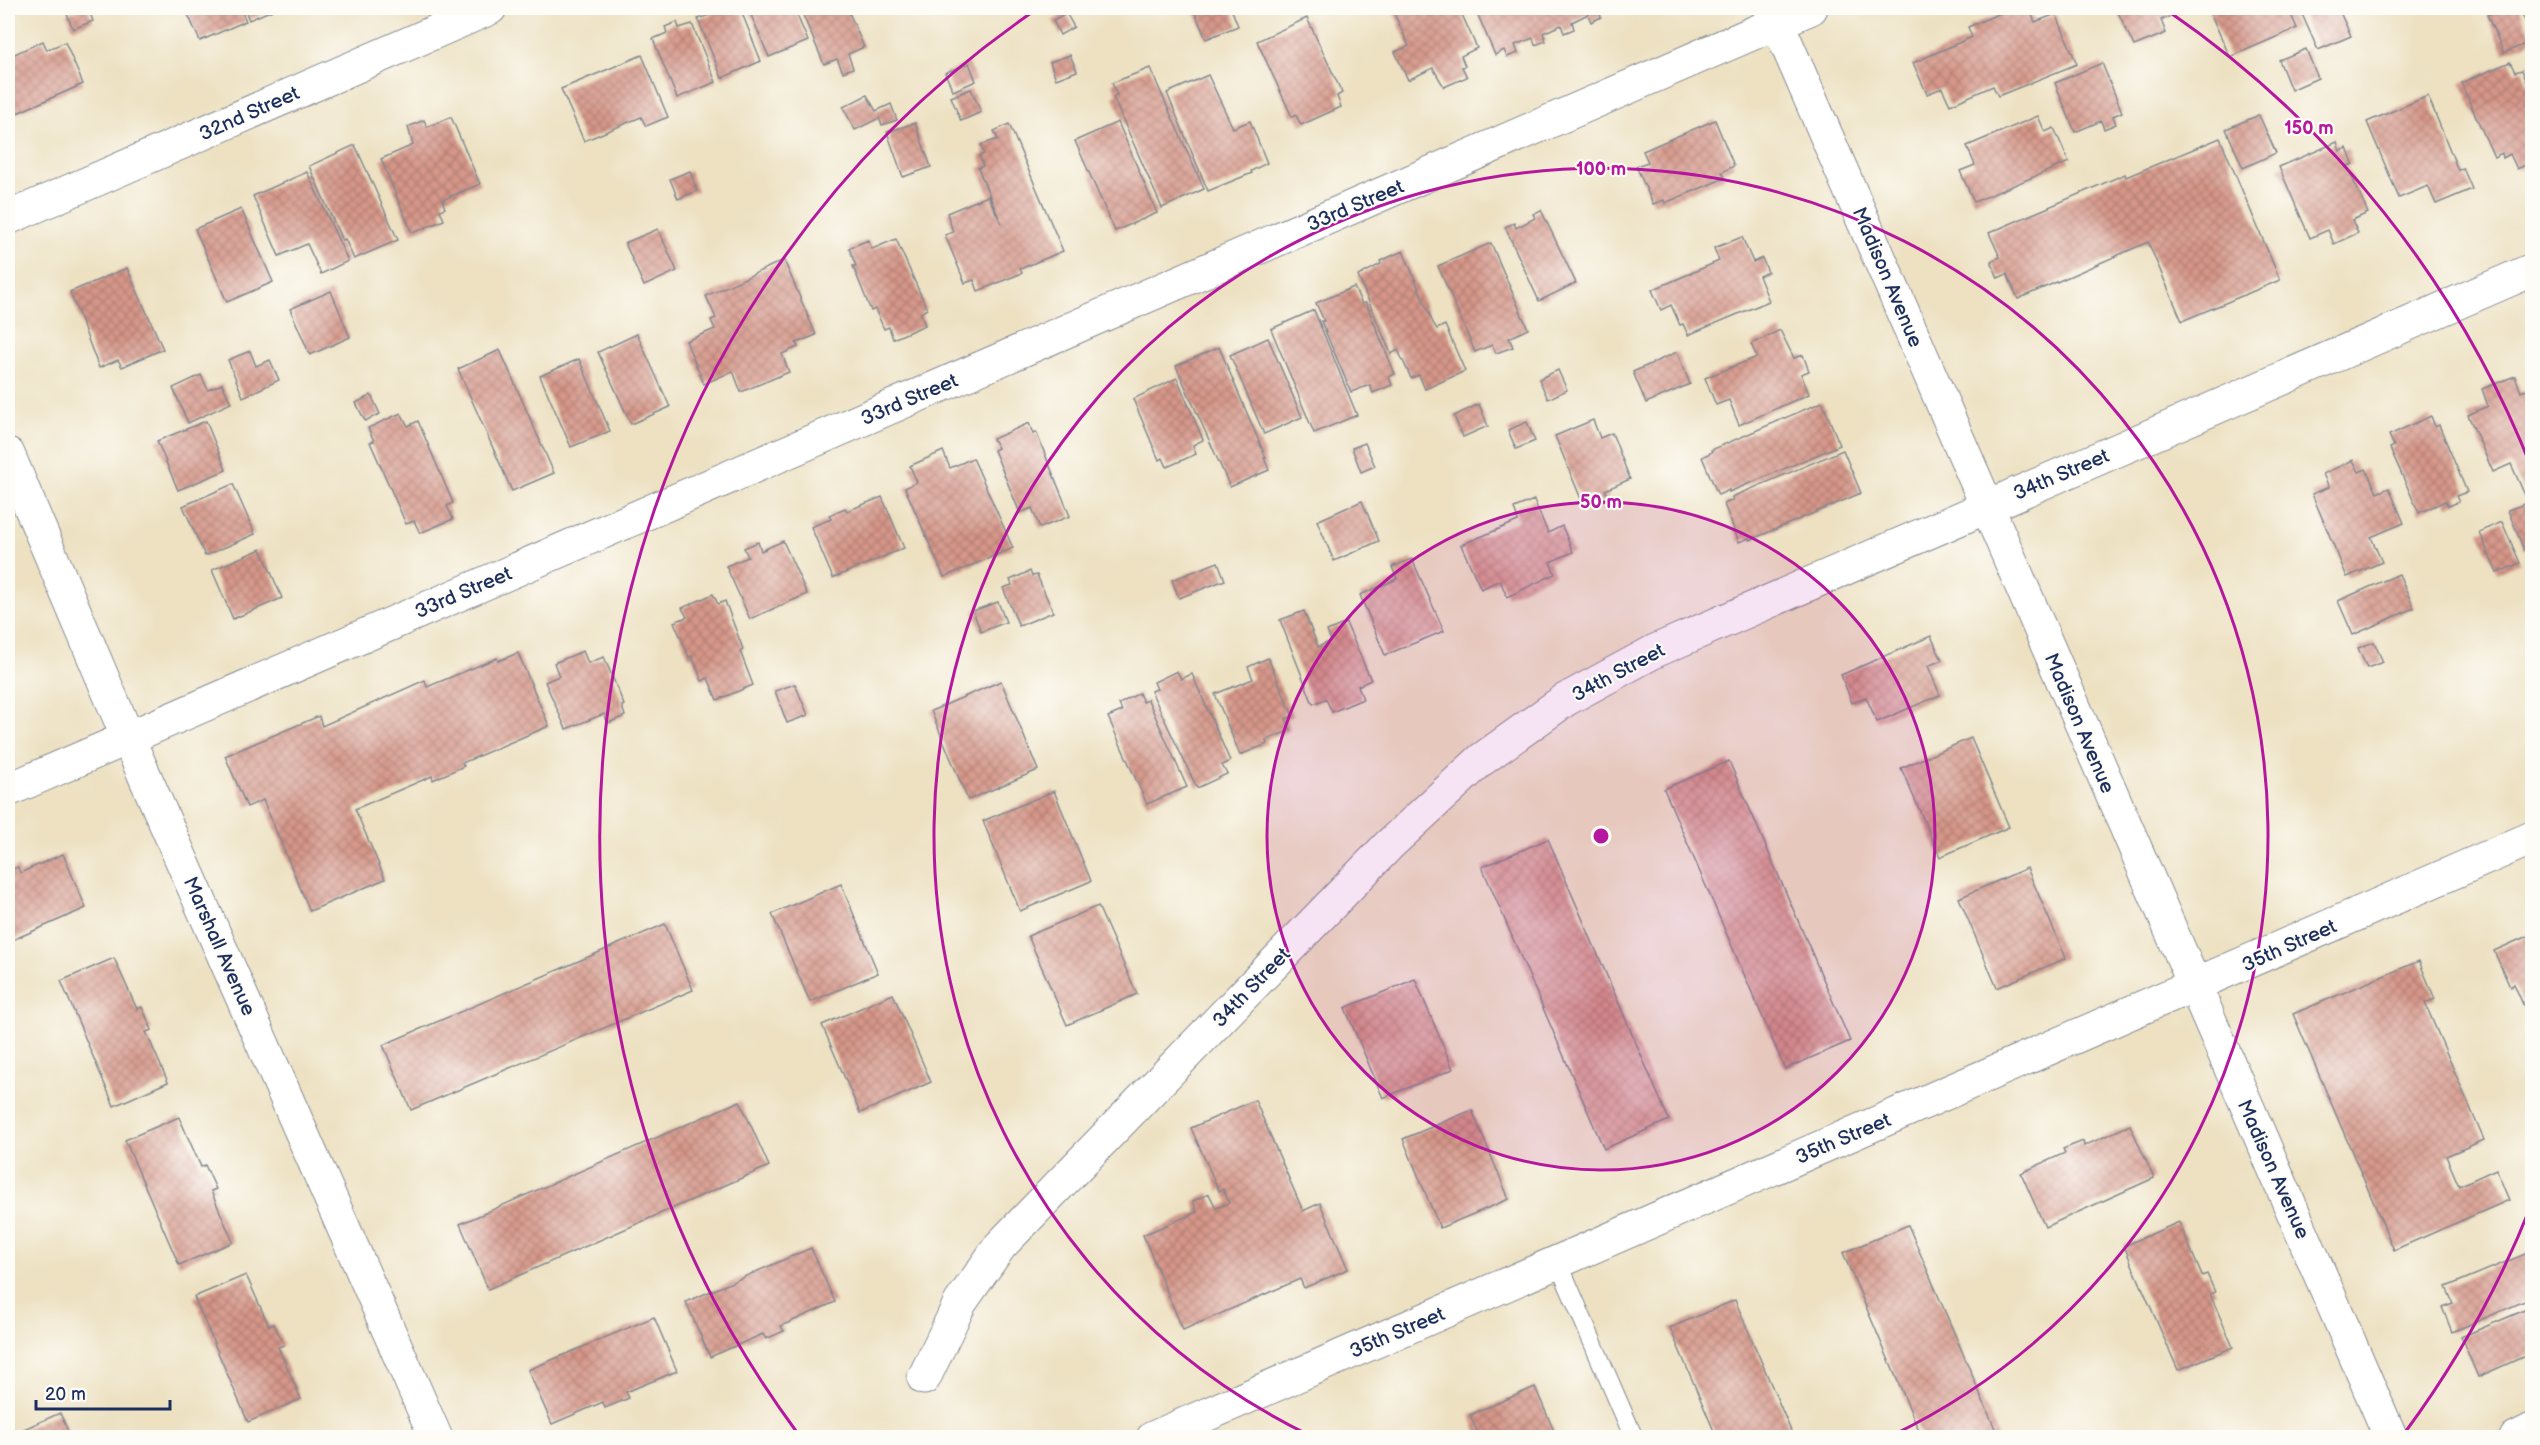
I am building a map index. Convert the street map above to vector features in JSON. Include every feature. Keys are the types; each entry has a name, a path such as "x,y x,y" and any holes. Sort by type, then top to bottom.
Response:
{"street":[{"name":"32nd Street","path":"8,218 490,8"},
{"name":"33rd Street","path":"8,790 1774,15 1811,8"},
{"name":"Madison Avenue","path":"1774,15 2391,1437"},
{"name":"34th Street","path":"924,1378 960,1303 1000,1246 1389,845 1481,760 1565,700 1655,651 2532,270"},
{"name":"Marshall Avenue","path":"8,454 128,738 436,1437"},
{"name":"35th Street","path":"1153,1437 1191,1430 1558,1262 2532,838"},
{"path":"2516,1437 2532,1430"}],"lane":[{"path":"1558,1262 1634,1437"}],"building":[{"path":"88,8 93,21 73,29 67,14"},
{"path":"185,8 240,8 246,21 200,41"},
{"path":"244,8 277,8 249,20"},
{"path":"710,8 740,8 761,61 722,78 698,19 712,14"},
{"path":"748,8 794,8 808,41 769,57"},
{"path":"800,8 847,8 864,47 848,54 853,68 843,72 837,59 824,64"},
{"path":"1193,8 1231,8 1238,26 1206,39"},
{"path":"1402,8 1459,8 1477,48 1461,56 1465,66 1462,67 1467,77 1444,87 1433,68 1408,80 1395,52 1409,46 1393,11"},
{"path":"1475,8 1603,8 1599,10 1601,17 1591,22 1588,14 1572,22 1574,29 1564,33 1561,25 1543,33 1546,41 1535,45 1533,38 1515,45 1518,53 1507,57 1504,50 1495,55"},
{"path":"2012,8 2029,8 2035,22 2056,14 2077,64 1998,96 1993,86 1950,105 1942,88 1927,94 1913,63 1972,37 1968,27"},
{"path":"2116,8 2181,8 2183,11 2161,20 2166,33 2134,46"},
{"path":"2208,8 2288,8 2297,28 2230,57"},
{"path":"2310,8 2338,8 2351,36 2318,50 2301,12"},
{"path":"2503,8 2519,8 2532,36 2532,41 2504,53 2487,15"},
{"path":"1066,13 1074,27 1060,35 1053,20"},
{"path":"1307,18 1342,93 1337,96 1341,107 1301,125 1296,115 1292,117 1257,41"},
{"path":"677,22 679,28 692,24 716,82 677,98 653,39 667,33 665,27"},
{"path":"43,41 47,50 65,42 83,84 8,117 8,57"},
{"path":"2306,49 2318,78 2291,90 2279,60"},
{"path":"642,55 668,117 646,126 641,117 584,141 561,89"},
{"path":"1070,55 1077,71 1056,79 1050,62"},
{"path":"2510,62 2515,72 2522,70 2528,85 2532,85 2532,162 2517,169 2510,154 2503,158 2502,153 2494,157 2461,83"},
{"path":"969,63 976,81 953,91 945,73"},
{"path":"2102,63 2122,112 2113,116 2116,124 2104,129 2101,121 2075,132 2055,83"},
{"path":"1150,68 1204,189 1162,208 1113,97 1117,95 1112,83"},
{"path":"1208,75 1233,128 1250,121 1267,163 1251,171 1252,173 1208,191 1167,93"},
{"path":"971,89 981,112 961,121 951,97"},
{"path":"867,95 876,111 891,104 897,120 882,125 879,118 855,130 843,107"},
{"path":"2428,96 2458,170 2463,168 2472,189 2436,204 2428,186 2399,198 2367,122"},
{"path":"2259,115 2276,153 2243,168 2226,129"},
{"path":"2038,116 2045,132 2054,128 2069,162 1974,202 1960,171 1975,165 1967,146"},
{"path":"451,117 480,184 442,200 445,208 440,210 444,220 412,233 381,159 413,145 408,127 424,120 427,127"},
{"path":"1715,120 1734,166 1722,172 1725,178 1665,203 1664,200 1653,204 1636,166 1648,162 1643,151"},
{"path":"1118,122 1157,213 1115,231 1075,141"},
{"path":"915,123 931,167 903,177 887,132"},
{"path":"1009,124 1063,251 1020,269 1022,273 978,291 974,280 965,283 945,235 953,232 947,213 988,196 1001,223 978,168 983,166 979,156 984,154 981,145 998,139 994,131"},
{"path":"2220,138 2280,280 2182,321 2148,242 2018,299 2007,274 1998,278 1991,261 2000,257 1989,233 2125,174 2126,177"},
{"path":"2337,142 2340,151 2347,148 2353,164 2347,166 2368,213 2352,220 2358,233 2334,244 2328,230 2310,238 2279,167"},
{"path":"355,145 398,240 354,259 345,239 342,240 309,166"},
{"path":"690,171 697,191 678,199 670,179"},
{"path":"307,172 348,261 321,274 307,244 279,256 253,196"},
{"path":"241,209 273,282 227,302 195,229"},
{"path":"1541,210 1576,283 1539,301 1505,227 1514,223 1516,228 1535,218 1533,214"},
{"path":"658,229 677,271 644,286 625,243"},
{"path":"1742,237 1753,262 1762,258 1768,272 1759,276 1769,301 1688,335 1683,324 1680,325 1671,305 1661,310 1652,290 1719,261 1714,248"},
{"path":"896,239 927,309 921,313 925,325 893,339 889,327 884,329 875,309 871,311 853,266 856,266 849,248 868,240 872,249"},
{"path":"1491,243 1528,329 1509,338 1513,347 1496,353 1492,345 1475,352 1438,266"},
{"path":"1403,251 1433,323 1437,329 1445,325 1465,371 1425,389 1419,375 1411,378 1398,350 1391,354 1358,276 1381,264 1380,261"},
{"path":"784,260 816,335 796,343 798,347 782,354 789,372 741,392 733,371 704,384 686,341 715,329 711,320 716,318 706,296"},
{"path":"127,268 163,349 122,367 118,360 99,368 70,292"},
{"path":"1354,287 1362,304 1366,303 1395,374 1389,377 1392,385 1373,393 1370,385 1351,392 1321,321 1324,321 1316,303"},
{"path":"331,291 350,337 310,355 290,309"},
{"path":"1314,310 1357,415 1314,433 1271,329"},
{"path":"1780,330 1794,358 1803,355 1809,371 1801,374 1809,394 1739,425 1729,400 1716,405 1705,378 1757,357 1751,344"},
{"path":"637,334 670,407 631,424 598,352"},
{"path":"1268,338 1302,417 1264,434 1230,355"},
{"path":"1219,347 1269,470 1230,487 1176,366"},
{"path":"500,350 554,473 512,491 458,369"},
{"path":"250,351 256,366 270,360 279,380 243,397 228,360"},
{"path":"1677,352 1690,384 1646,403 1633,372"},
{"path":"579,359 610,431 571,447 540,376"},
{"path":"1558,370 1567,390 1548,399 1539,379"},
{"path":"201,375 208,390 222,384 231,403 188,423 173,388"},
{"path":"2515,376 2521,392 2532,386 2532,500 2528,502 2511,464 2493,472 2468,415 2488,406 2482,389"},
{"path":"1177,378 1203,440 1193,445 1196,454 1167,467 1163,458 1159,460 1133,399"},
{"path":"371,395 380,414 365,421 356,403"},
{"path":"1822,402 1840,445 1718,495 1702,457 1712,452 1711,450"},
{"path":"1479,404 1488,426 1463,437 1454,416"},
{"path":"401,413 408,426 418,421 453,503 447,506 453,519 420,533 414,521 406,524 370,442 374,441 368,428"},
{"path":"2431,416 2435,427 2439,425 2467,492 2456,496 2459,502 2448,506 2445,501 2419,513 2390,448 2394,446 2389,435"},
{"path":"1593,420 1600,438 1612,433 1630,479 1605,490 1609,498 1593,505 1590,495 1581,499 1555,436"},
{"path":"206,421 226,470 178,490 157,441"},
{"path":"1527,422 1535,441 1516,449 1508,430"},
{"path":"1029,423 1033,434 1036,432 1070,516 1040,528 1032,508 1020,513 994,450 998,448 993,439"},
{"path":"1365,443 1375,466 1361,472 1352,448"},
{"path":"1843,450 1861,493 1750,540 1749,538 1739,542 1724,504 1733,500 1732,497"},
{"path":"943,451 950,468 973,458 1013,548 944,577 905,488 917,482 910,466"},
{"path":"2353,460 2359,472 2366,469 2377,493 2389,488 2404,523 2371,537 2382,562 2347,577 2312,494 2329,487 2323,474"},
{"path":"233,484 255,534 205,556 183,506"},
{"path":"882,497 904,548 833,578 811,527 831,519 829,515 845,508 847,511"},
{"path":"1534,500 1548,533 1562,526 1573,552 1550,562 1555,574 1507,597 1500,580 1481,589 1461,545 1518,521 1514,508"},
{"path":"1362,501 1379,541 1334,561 1317,521"},
{"path":"2530,502 2532,547 2524,550 2508,510"},
{"path":"2502,522 2520,563 2497,573 2479,532"},
{"path":"783,541 807,594 750,619 726,566 748,557 744,548 758,542 761,551"},
{"path":"261,549 282,598 233,619 212,570"},
{"path":"1412,559 1444,631 1385,655 1360,595 1397,579 1392,567"},
{"path":"1218,562 1225,580 1179,598 1172,580"},
{"path":"1030,571 1032,576 1037,575 1053,612 1019,626 1003,588 1012,585 1010,580"},
{"path":"2399,574 2414,608 2353,635 2338,601"},
{"path":"713,594 718,604 725,601 743,649 740,651 753,685 717,700 708,678 702,681 674,622 687,617 682,608"},
{"path":"998,602 1006,622 981,632 973,611"},
{"path":"1304,611 1318,647 1331,641 1327,631 1346,623 1371,680 1358,686 1363,699 1332,712 1326,699 1313,704 1280,620"},
{"path":"1931,636 1942,660 1928,666 1940,695 1877,722 1866,697 1852,703 1841,675"},
{"path":"2374,642 2383,662 2367,668 2358,648"},
{"path":"583,651 588,663 604,657 624,705 622,706 625,716 608,723 604,714 566,729 545,682 559,676 554,663"},
{"path":"518,653 549,726 462,763 464,766 433,780 432,776 355,809 385,879 310,911 263,800 247,807 225,756 319,716 322,726 425,680 427,687 497,658 498,661"},
{"path":"1268,658 1293,716 1286,719 1291,730 1266,740 1267,744 1240,755 1215,694 1253,679 1248,667"},
{"path":"1177,671 1181,679 1192,674 1230,761 1222,765 1227,774 1197,788 1151,691 1157,689 1154,682"},
{"path":"1001,681 1038,770 968,800 931,711"},
{"path":"795,684 808,715 787,723 775,691"},
{"path":"1139,693 1143,702 1148,700 1187,787 1147,804 1108,717 1122,711 1119,704"},
{"path":"1971,738 2009,827 1940,857 1901,768"},
{"path":"1729,761 1850,1041 1785,1069 1664,789"},
{"path":"1054,791 1091,881 1020,911 983,821"},
{"path":"1548,839 1669,1120 1604,1149 1482,867"},
{"path":"63,854 86,908 8,942 8,871 18,867 20,873"},
{"path":"2027,868 2066,958 1997,988 1959,898"},
{"path":"841,884 878,973 810,1002 772,914"},
{"path":"1098,906 1137,994 1067,1025 1028,936"},
{"path":"665,924 693,990 411,1110 383,1045"},
{"path":"2532,934 2532,1025 2514,984 2510,987 2494,951"},
{"path":"114,958 137,1009 142,1007 152,1030 146,1032 168,1082 114,1106 61,981"},
{"path":"2419,961 2435,999 2425,1003 2484,1140 2446,1156 2459,1186 2496,1169 2509,1200 2394,1250 2293,1014"},
{"path":"1415,979 1453,1069 1383,1098 1345,1008"},
{"path":"893,994 931,1082 860,1113 822,1025"},
{"path":"1255,1100 1303,1211 1320,1203 1348,1269 1304,1288 1300,1279 1183,1330 1143,1235 1197,1212 1193,1201 1209,1194 1216,1208 1229,1203 1223,1189 1219,1191 1191,1128"},
{"path":"740,1101 769,1166 488,1289 460,1224"},
{"path":"1472,1110 1509,1199 1440,1228 1403,1139"},
{"path":"179,1117 201,1167 205,1165 216,1189 211,1191 233,1242 179,1265 125,1140"},
{"path":"2130,1125 2154,1178 2045,1227 2021,1173 2065,1153 2063,1149 2083,1141 2084,1146"},
{"path":"2179,1222 2202,1276 2207,1274 2215,1292 2210,1294 2233,1347 2178,1370 2124,1246"},
{"path":"1908,1225 1999,1438 1922,1438 1843,1253"},
{"path":"811,1248 835,1302 781,1326 784,1331 766,1339 763,1334 710,1357 686,1302"},
{"path":"2530,1252 2532,1298 2452,1332 2442,1307 2453,1303 2446,1287"},
{"path":"246,1275 269,1326 274,1324 284,1345 278,1347 301,1399 248,1422 194,1297"},
{"path":"1735,1300 1794,1438 1717,1438 1670,1328"},
{"path":"2532,1307 2532,1353 2478,1377 2461,1337"},
{"path":"654,1317 677,1371 626,1392 629,1398 605,1408 603,1402 552,1424 528,1370"},
{"path":"1535,1387 1557,1438 1480,1438 1470,1415"},
{"path":"60,1413 71,1438 8,1438 8,1436"}]}
